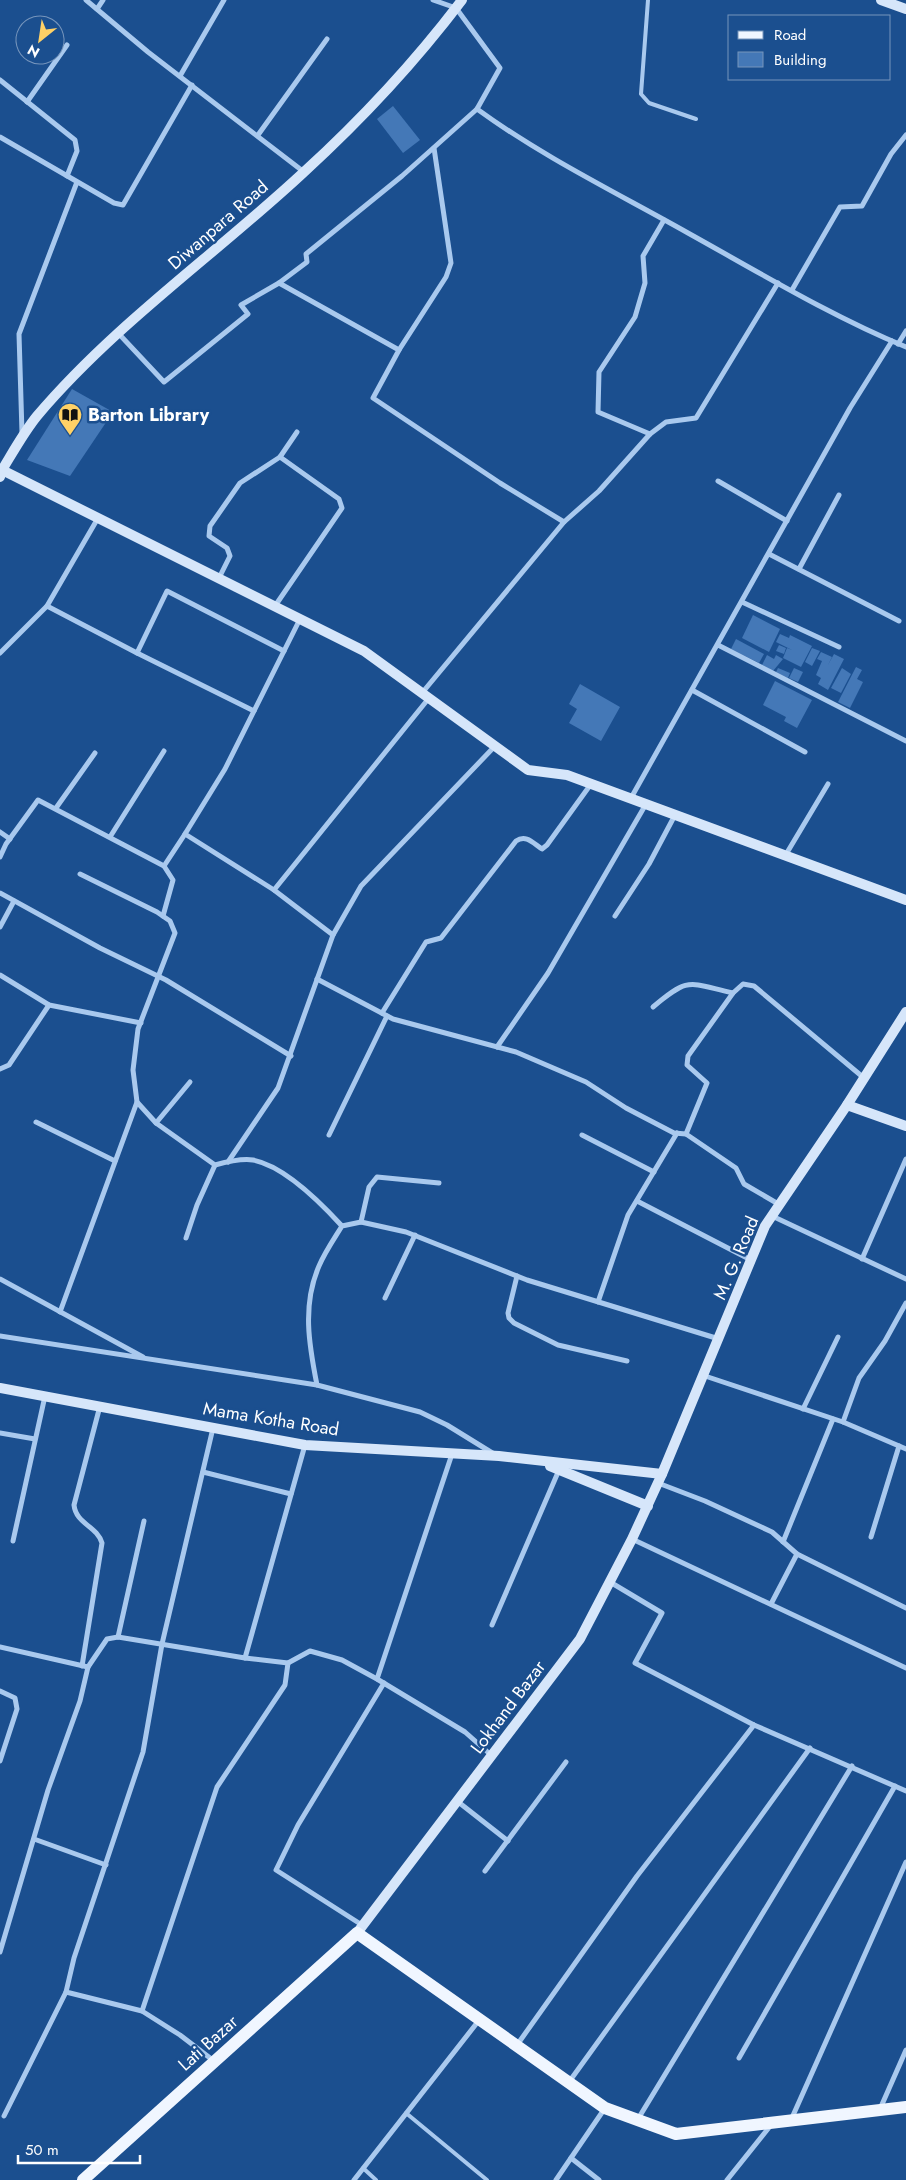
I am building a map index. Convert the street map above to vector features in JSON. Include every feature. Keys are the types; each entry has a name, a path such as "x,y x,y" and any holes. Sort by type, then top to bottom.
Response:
{"main road":[{"path":"360,1929 480,2019 605,2108 676,2134 906,2107"},
{"name":"Lati Bazar","path":"83,2180 360,1929"}],"street":[{"path":"86,0 148,52 304,172"},
{"path":"97,9 103,0"},
{"path":"180,76 224,0"},
{"path":"119,334 164,382 248,314 241,304 279,283 307,262 306,254 434,148 477,109 500,68 459,4 433,0"},
{"path":"881,0 906,9"},
{"name":"Diwanpara Road","path":"1,472 36,417 119,334 304,172 402,76 459,4"},
{"path":"258,135 327,38"},
{"path":"27,102 68,46"},
{"path":"0,80 75,140 77,151 67,176"},
{"path":"0,137 76,182 114,203 123,205 192,86"},
{"path":"477,109 510,133 664,220 778,283 906,347"},
{"path":"792,290 840,207 862,206 891,154 906,136"},
{"path":"434,148 451,263 446,277 399,350 373,398 500,483 564,522"},
{"path":"22,439 19,334 76,182"},
{"path":"650,434 598,412 599,372 636,317 645,283 643,256 664,220"},
{"path":"279,283 399,350"},
{"path":"274,890 564,522 599,491 650,434 666,422 696,418 778,283"},
{"path":"898,344 906,331"},
{"path":"631,799 850,408 892,341"},
{"path":"219,578 230,556 227,548 209,536 210,526 240,483 280,457 297,432"},
{"path":"276,606 342,508 339,499 280,457"},
{"path":"1,472 98,518 364,651 528,770 567,775 906,900"},
{"path":"718,481 787,521"},
{"path":"799,569 839,495"},
{"path":"0,653 47,606 98,518"},
{"path":"769,554 899,621"},
{"path":"137,652 167,591 284,651"},
{"path":"742,602 839,647"},
{"path":"47,606 254,711"},
{"path":"164,866 225,769 300,618"},
{"path":"718,645 906,741"},
{"path":"692,690 805,752"},
{"path":"228,1162 278,1088 333,934 361,886 495,746"},
{"path":"110,837 164,751"},
{"path":"56,808 95,753"},
{"path":"329,1135 385,1014 426,942 441,938 516,841 520,838 527,838 542,849 547,845 591,784"},
{"path":"785,856 828,784"},
{"path":"0,857 10,839 38,800 164,866 173,880 162,916"},
{"path":"498,1047 548,972 646,804"},
{"path":"615,916 649,864 676,815"},
{"path":"0,832 10,839"},
{"path":"185,834 274,890 333,934"},
{"path":"60,1312 136,1102 134,1070 141,1023 174,932 170,921 162,916 80,874"},
{"path":"0,893 100,948 159,977 291,1056"},
{"path":"0,927 14,901"},
{"path":"0,975 49,1005 141,1023"},
{"path":"317,979 385,1014 516,1052 586,1082 626,1108 677,1133 686,1134 736,1168 744,1184 780,1206"},
{"path":"653,1007 676,987 688,983 733,993"},
{"path":"686,1134 707,1083 687,1065 688,1056 733,993 743,984 754,986 864,1078"},
{"path":"1,1069 9,1065 49,1005"},
{"name":"M. G. Road","path":"660,1479 705,1376 765,1226 847,1105 906,1012"},
{"path":"156,1123 190,1082"},
{"path":"136,1102 156,1123 214,1165 252,1160 274,1168 321,1203 342,1226"},
{"path":"847,1105 906,1126"},
{"path":"36,1122 115,1161"},
{"path":"598,1302 626,1220 677,1133"},
{"path":"582,1135 654,1172"},
{"path":"862,1258 906,1159"},
{"path":"186,1238 197,1205 214,1165"},
{"path":"361,1222 369,1187 376,1177 438,1183"},
{"path":"637,1201 751,1260"},
{"path":"772,1216 906,1279"},
{"path":"317,1385 310,1350 308,1306 319,1267 342,1226 361,1222 415,1235 517,1276 720,1339"},
{"path":"385,1298 415,1235"},
{"path":"517,1276 508,1313 509,1318 514,1323 558,1345 627,1361"},
{"path":"0,1279 148,1359"},
{"path":"842,1422 859,1378 885,1341 906,1303"},
{"path":"0,1336 317,1385 420,1412 447,1425 499,1456"},
{"path":"803,1409 838,1337"},
{"path":"705,1376 842,1422 906,1449"},
{"name":"Mama Kotha Road","path":"0,1388 305,1445 499,1456 660,1479"},
{"path":"13,1541 45,1396"},
{"path":"0,1952 48,1790 80,1701 102,1542 101,1537 74,1513 74,1505 100,1406"},
{"path":"783,1542 833,1419"},
{"path":"4,2116 66,1992 74,1958 143,1752 162,1644 213,1428"},
{"path":"0,1433 35,1440"},
{"path":"245,1658 305,1445"},
{"path":"871,1538 898,1446"},
{"path":"377,1679 452,1454"},
{"name":"Mama Kotha Road","path":"540,1462 648,1506"},
{"path":"492,1625 559,1470"},
{"path":"203,1472 291,1494"},
{"path":"660,1479 772,1532 797,1554 906,1608"},
{"name":"Lokhand Bazar","path":"360,1929 580,1639 632,1539 660,1479"},
{"path":"118,1637 144,1521"},
{"path":"632,1539 906,1668"},
{"path":"771,1604 797,1554"},
{"path":"610,1582 662,1613 635,1664 754,1725 906,1791"},
{"path":"85,1667 107,1639 118,1637 245,1658 288,1663 310,1651 342,1660 384,1683 465,1732 492,1756"},
{"path":"0,1647 85,1667"},
{"path":"142,2011 217,1788 285,1685 288,1663"},
{"path":"360,1929 276,1870 298,1825 384,1683"},
{"path":"0,1691 14,1698 17,1709 0,1761"},
{"path":"516,2045 636,1876 754,1725"},
{"path":"568,2082 810,1748"},
{"path":"485,1871 566,1762"},
{"path":"638,2120 852,1766"},
{"path":"739,2058 895,1786"},
{"path":"457,1801 508,1840"},
{"path":"34,1840 106,1865"},
{"path":"791,2120 906,1862"},
{"path":"66,1992 142,2011 180,2035 214,2061"},
{"path":"354,2180 480,2019"},
{"path":"880,2110 906,2050"},
{"path":"556,2180 605,2108"},
{"path":"728,2180 772,2122"},
{"path":"571,2158 599,2180"}],"lane":[{"path":"648,0 641,94 649,103 696,119"},
{"path":"406,2113 487,2180"},
{"path":"363,2168 376,2180"}],"building":[{"path":"393,106 420,140 403,153 377,119"},
{"name":"Barton Library","path":"72,389 113,412 70,476 27,460"},
{"path":"753,615 780,629 769,652 742,638"},
{"path":"780,634 789,638 790,635 812,646 801,667 783,658 787,648 792,650 776,642"},
{"path":"736,639 764,654 759,663 731,649"},
{"path":"779,645 786,648 784,654 776,651"},
{"path":"812,648 820,651 812,666 805,662"},
{"path":"821,652 832,657 828,665 834,654 844,659 828,690 818,684 821,678 816,675 822,661 817,659"},
{"path":"767,655 774,659 776,655 783,659 773,671 762,665"},
{"path":"856,667 862,670 857,679 863,682 850,708 838,702"},
{"path":"778,668 790,673 788,678 776,672"},
{"path":"794,668 803,672 798,682 789,678"},
{"path":"842,668 851,674 841,693 831,688"},
{"path":"775,681 812,700 797,728 784,721 786,717 763,705"},
{"path":"580,684 620,707 601,741 569,723 577,709 569,704"}],"place":[{"name":"Barton Library","path":"70,436"}]}
